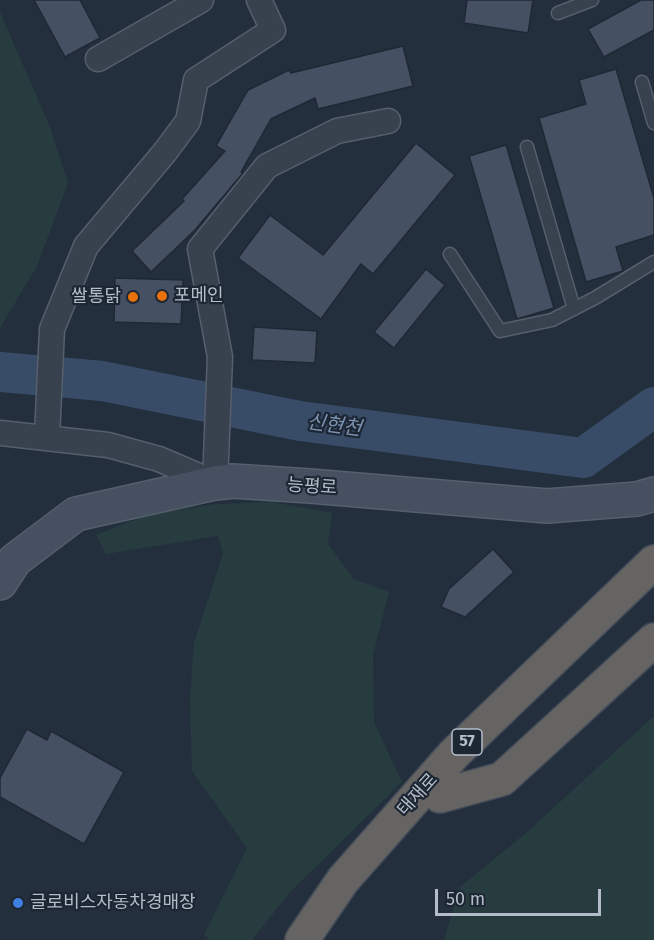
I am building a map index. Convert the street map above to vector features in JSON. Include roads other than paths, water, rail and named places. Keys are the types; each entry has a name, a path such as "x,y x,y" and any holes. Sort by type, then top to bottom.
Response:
{"highway":[{"name":"태재로","path":"302,940 343,880 433,791 476,753 651,575"},
{"path":"433,791 502,779 654,640"},
{"name":"태재로","path":"322,940 433,791"}],"main road":[{"name":"능평로","path":"0,583 15,560 76,513 214,483 255,483 546,506 637,499 654,494"}],"street":[{"path":"98,59 201,0"},
{"path":"47,437 52,329 86,246 188,121 196,80 273,30 260,0"},
{"path":"0,433 108,445 159,459 214,483 220,357 200,249 267,166 337,131 388,121"}],"lane":[{"path":"558,13 592,0"},
{"path":"642,82 654,123"},
{"path":"527,147 574,309"},
{"path":"450,254 500,332 552,320 654,262"},
{"path":"586,609 620,581 651,575"},
{"path":"433,791 466,726 490,701"}],"waterway":[{"name":"신현천","path":"0,372 102,381 300,421 583,458 654,407"}],"place":[{"name":"포메인","path":"162,296"},
{"name":"쌀통닭","path":"133,297"},
{"name":"글로비스자동차경매장","path":"18,903"}]}
